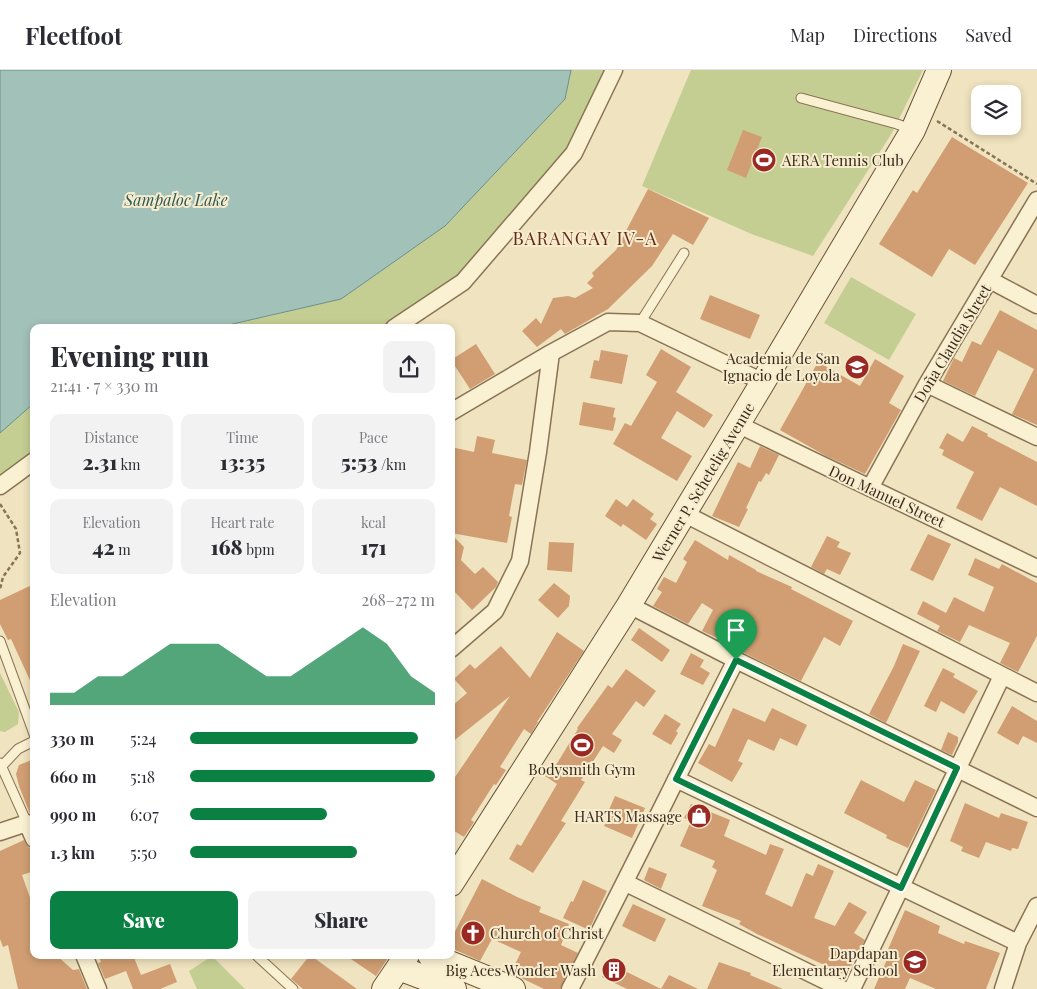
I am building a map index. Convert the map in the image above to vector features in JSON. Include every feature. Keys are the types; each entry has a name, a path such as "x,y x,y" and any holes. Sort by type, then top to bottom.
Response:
{"main road":[{"name":"Werner P. Schetelig Avenue","path":"455,878 629,605 763,382 917,121 939,70"},
{"path":"440,959 513,989"},
{"path":"384,989 403,961 454,989"}],"street":[{"path":"400,324 463,282 574,153 614,70"},
{"name":"Doña Claudia Street","path":"870,488 928,384 1037,200"},
{"path":"990,280 1037,305"},
{"path":"455,410 551,352 608,322 640,322 763,382"},
{"path":"455,645 495,611 520,561 538,452 551,352"},
{"path":"928,384 1037,437"},
{"name":"Don Manuel Street","path":"737,424 1037,568"},
{"path":"0,486 30,464"},
{"path":"684,513 1037,693"},
{"path":"629,605 736,660 1037,808"},
{"path":"570,989 626,882 736,660"},
{"path":"852,989 1002,676"},
{"path":"676,779 1018,943"},
{"path":"0,832 26,822 30,830"},
{"path":"626,882 842,989"},
{"path":"1003,989 1018,943 1037,906"},
{"path":"86,959 98,989"}],"lane":[{"path":"801,98 897,124 917,121"},
{"path":"640,322 684,253"},
{"path":"0,641 30,723"},
{"path":"26,822 1,765 18,749 30,743"},
{"path":"260,959 293,989"}],"path":[{"path":"917,121 1037,184"},
{"path":"0,504 16,528 20,552 3,577 0,589"}],"green space":[{"path":"571,70 614,70 574,153 463,282 399,324 237,324 341,299 445,226 565,99"},
{"name":"AERA Tennis Club","path":"691,70 923,70 892,133 813,256 754,235 642,186"},
{"path":"851,277 916,314 889,360 824,323"},
{"path":"30,407 30,464 0,486 0,433"},
{"path":"0,673 19,712 18,724 5,732 0,731"},
{"path":"207,959 215,959 245,989 197,989 189,971"}],"water":[{"name":"Sampaloc Lake","path":"0,70 571,70 565,99 445,226 341,299 233,324 30,324 30,407 0,433"}],"building":[{"path":"743,130 762,137 746,178 727,170"},
{"path":"952,137 1028,183 975,265 949,249 932,277 879,244 913,190 917,193"},
{"path":"648,189 709,218 693,245 673,234 652,266 608,309 565,334 561,329 537,347 522,331 536,318 541,324 553,298 568,296 575,298 593,288 587,283 594,276 592,273 616,250"},
{"path":"710,295 760,315 750,339 700,319"},
{"path":"1000,310 1037,330 1037,425 1012,414 1034,369 998,350 975,396 943,381 954,358 962,362 972,341 981,345"},
{"path":"476,344 495,374 470,389 455,366 455,357"},
{"path":"661,349 691,367 676,392 713,415 704,428 677,411 661,438 692,456 677,481 613,444 625,423 631,426 657,382 646,375"},
{"path":"601,350 628,355 622,384 590,378 594,360 599,361"},
{"path":"875,359 904,376 889,403 901,410 865,474 826,456 780,430 818,362 860,386"},
{"path":"583,402 615,408 613,417 616,418 613,431 579,425"},
{"path":"972,426 1037,462 1037,506 1000,487 982,521 956,508 974,472 942,455 944,450 939,448 947,433 963,442"},
{"path":"477,436 495,440 492,453 527,460 522,485 515,484 509,516 512,517 507,543 455,534 455,448 474,452"},
{"path":"760,446 779,455 769,475 766,473 761,482 759,481 739,527 712,516 738,462 750,468"},
{"path":"616,499 627,507 633,499 654,514 650,519 657,524 646,540 623,524 621,527 605,516"},
{"path":"928,534 951,544 933,581 910,570"},
{"path":"827,536 840,542 837,547 851,553 840,575 827,569 824,574 811,567"},
{"path":"455,538 464,547 461,560 475,574 483,567 498,582 496,587 472,610 455,592"},
{"path":"695,540 728,560 729,555 853,621 840,646 824,637 801,681 702,631 713,610 702,603 688,624 653,606 662,592 657,589 664,577 676,583 687,562 683,559"},
{"path":"549,542 574,543 572,572 547,570"},
{"path":"975,558 999,569 1002,564 1037,583 1037,636 1018,672 1000,663 1010,643 969,625 960,642 937,631 940,626 917,614 923,601 946,613 954,597 984,612 994,587 968,575"},
{"path":"554,583 570,596 569,606 558,618 538,600"},
{"path":"30,586 30,680 11,639 8,640 0,624 0,600"},
{"path":"639,628 670,650 662,662 631,640"},
{"path":"557,632 584,651 531,734 524,729 500,767 506,770 496,785 494,784 471,820 474,822 464,837 455,831 455,777 510,696 455,740 455,704 467,693 455,678 470,664 475,669 501,646 530,678"},
{"path":"903,644 920,651 886,723 869,714 894,666"},
{"path":"691,653 704,660 700,667 710,673 703,685 680,674"},
{"path":"943,668 955,674 953,677 978,691 964,714 941,701 936,712 924,706"},
{"path":"626,669 656,691 644,707 636,701 612,734 622,740 614,753 603,746 581,780 585,782 561,821 566,823 533,873 509,859 517,844 521,846 557,784 545,776 553,763 556,765 577,728 608,685 612,688"},
{"path":"1012,706 1037,721 1037,743 1023,736 1018,745 997,733"},
{"path":"733,708 765,722 772,708 807,725 797,746 780,738 774,751 748,739 738,761 743,763 732,782 698,763 709,744 715,747"},
{"path":"665,714 681,724 676,731 678,733 671,745 652,734"},
{"path":"948,732 958,737 958,742 952,755 941,750"},
{"path":"30,761 30,814 16,774 19,765"},
{"path":"861,780 904,802 915,780 936,790 908,848 886,838 887,835 844,813"},
{"path":"615,796 645,808 632,838 604,826"},
{"path":"965,803 999,818 1001,813 1028,822 1018,849 1012,848 1011,851 986,842 979,858 961,851 963,847 950,841"},
{"path":"691,804 730,820 724,836 766,855 770,844 784,849 765,894 792,907 806,873 813,876 818,864 834,871 814,918 835,926 849,902 867,912 854,933 865,940 846,975 757,934 739,924 741,921 702,906 717,870 712,867 715,861 680,846 691,821 684,818"},
{"path":"24,840 30,848 30,872 22,875 30,898 30,959 61,959 73,970 79,969 87,989 18,989 8,945 3,947 0,939 0,851"},
{"path":"649,867 667,874 661,889 644,880"},
{"path":"482,879 541,907 539,912 569,924 561,945 578,953 560,989 544,989 511,973 521,952 492,939 480,961 455,950 455,931"},
{"path":"583,880 607,891 589,930 563,918"},
{"path":"633,904 666,919 655,942 622,926"},
{"name":"Dapdapan Elementary School","path":"905,910 940,926 938,933 964,944 965,941 1000,953 986,989 936,989 910,978 905,989 874,989 889,955 886,954"},
{"path":"100,959 135,959 141,975 170,964 177,982 160,989 133,989 126,971 105,979 98,963 101,962"},
{"path":"307,959 316,959 357,989 303,989 291,979"},
{"path":"351,959 387,959 376,976"},
{"path":"719,962 751,973 750,975 783,989 707,989"},
{"name":"Big Aces Wonder Wash","path":"609,963 661,989 627,989 602,977"},
{"path":"669,975 698,989 661,989"}],"place":[{"name":"AERA Tennis Club","path":"764,160"},
{"name":"Academia de San Ignacio de Loyola","path":"857,367"},
{"name":"Bodysmith Gym","path":"582,745"},
{"name":"HARTS Massage","path":"699,816"},
{"name":"Church of Christ","path":"473,933"},
{"name":"Dapdapan Elementary School","path":"915,962"},
{"name":"Big Aces Wonder Wash","path":"614,970"}],"district":[{"name":"BARANGAY IV-A","path":"585,238"}],"route":[{"path":"736,660 957,768 901,888 676,779 736,660"}]}
